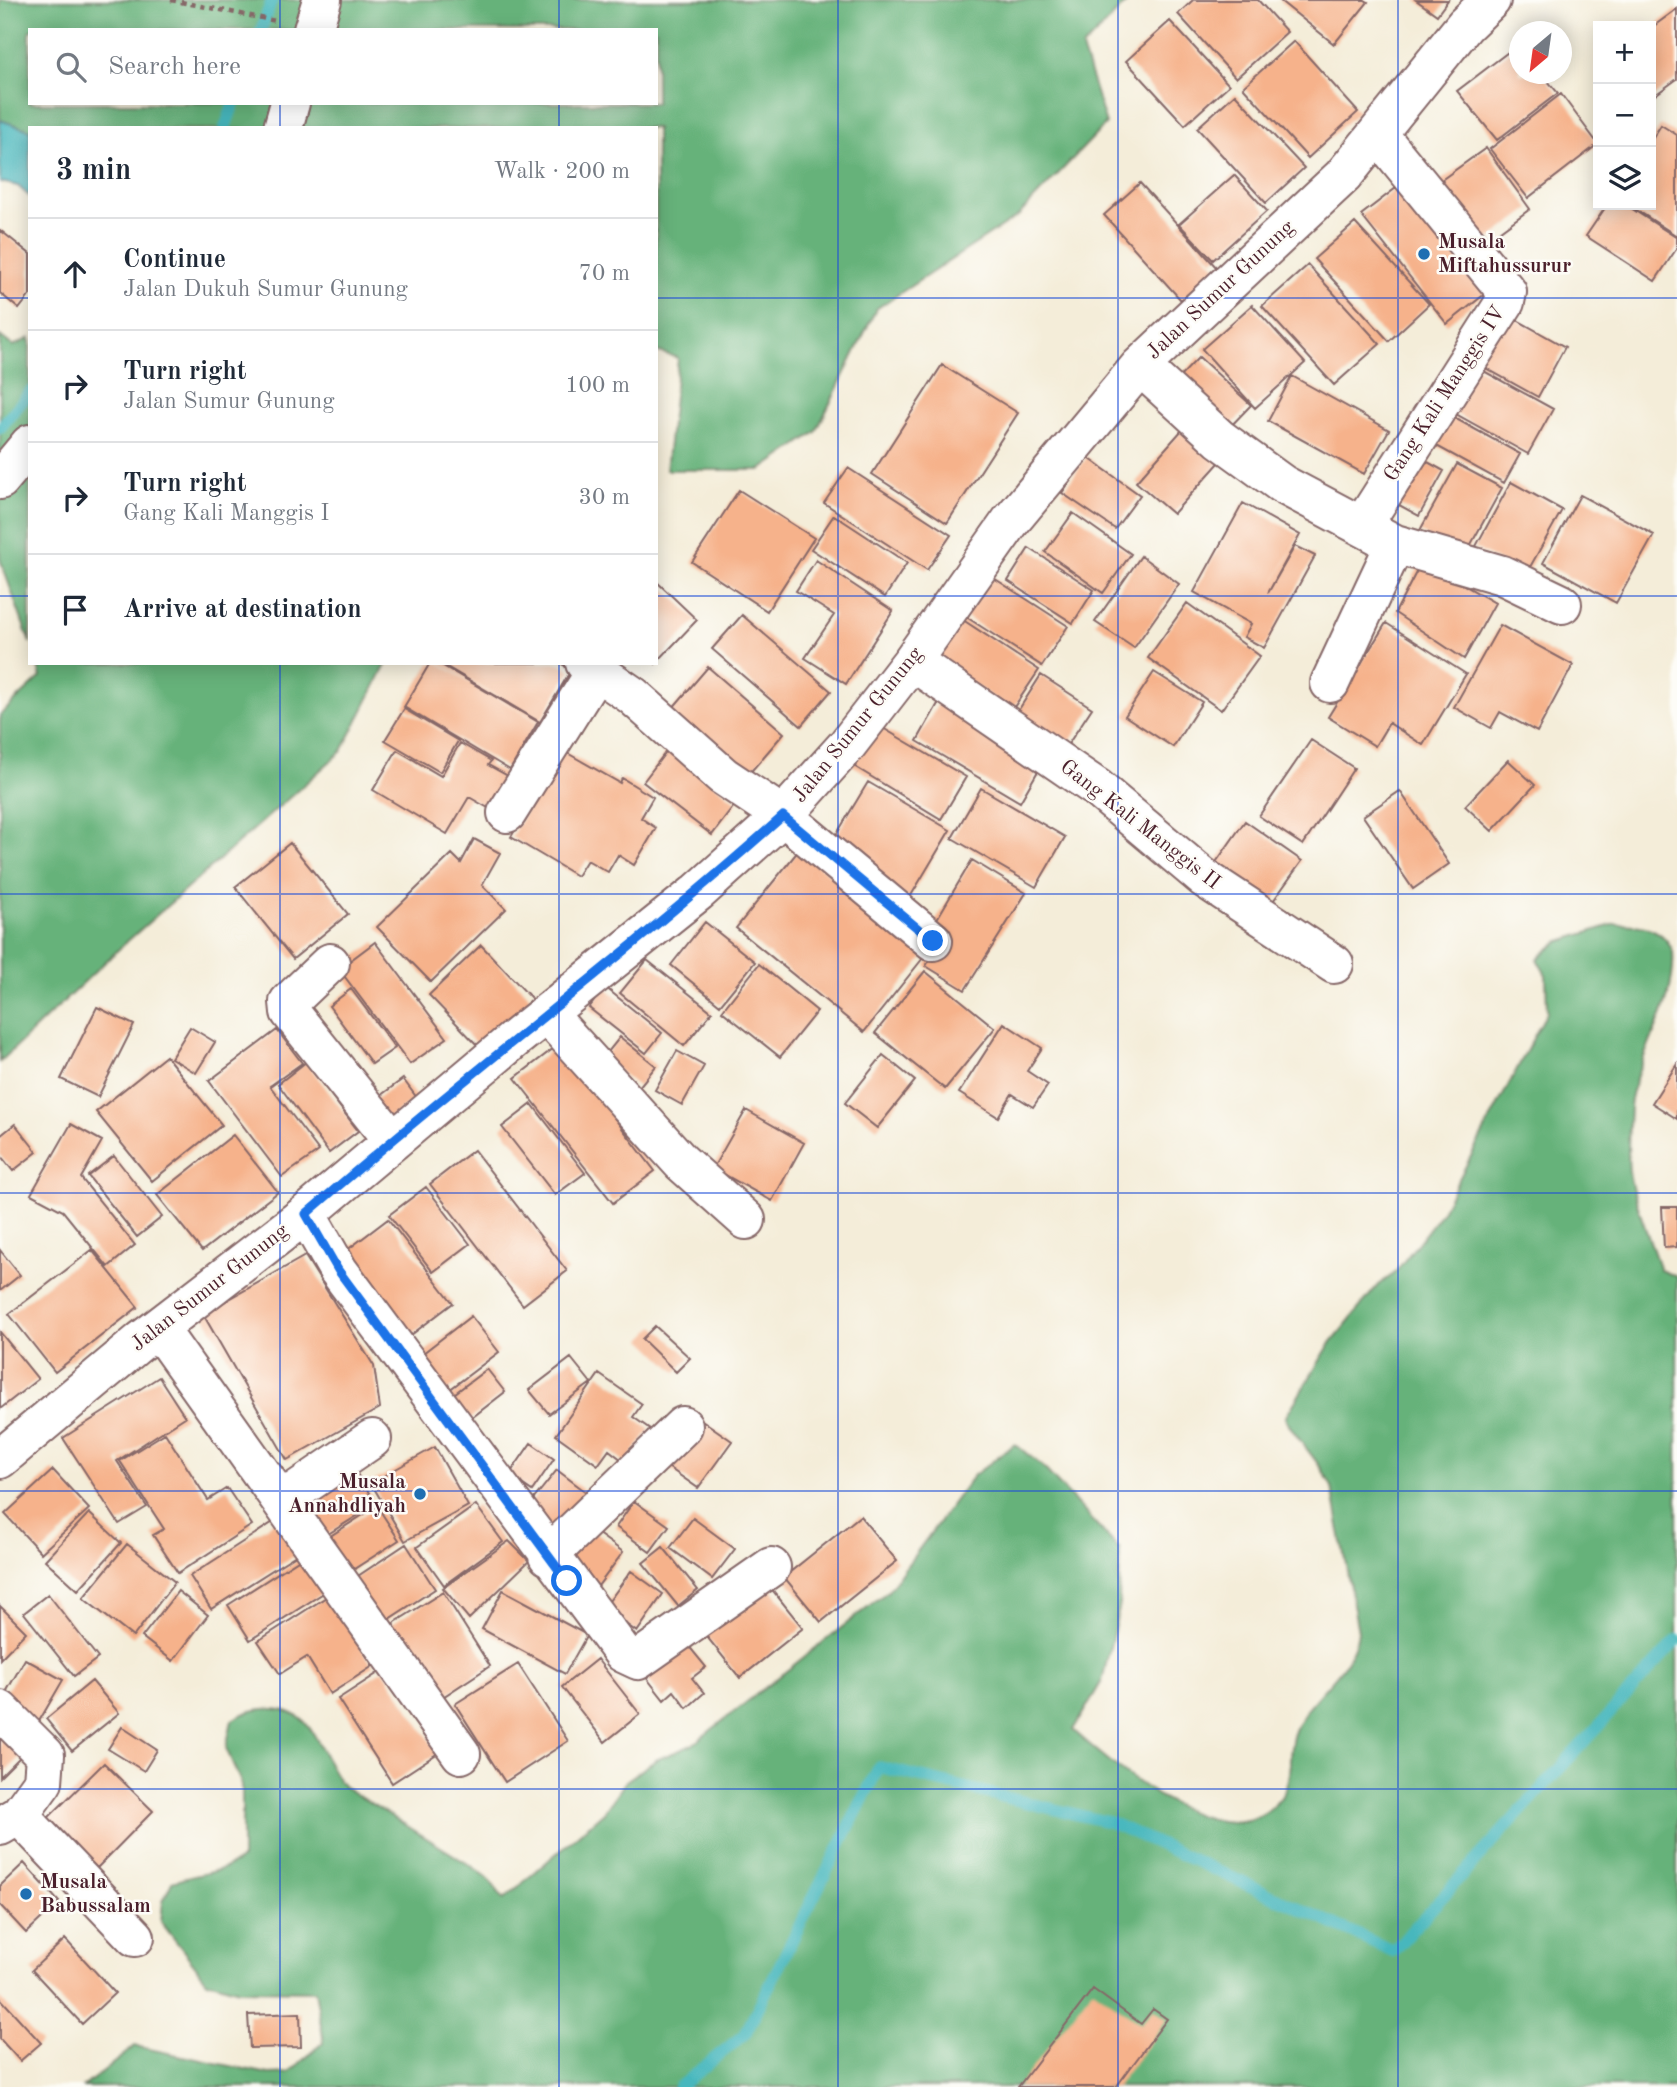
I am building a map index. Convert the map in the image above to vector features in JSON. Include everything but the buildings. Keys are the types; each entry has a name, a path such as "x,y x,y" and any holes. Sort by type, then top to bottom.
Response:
{"street":[{"path":"296,26 322,0"},
{"name":"Jalan Sumur Gunung","path":"0,1460 158,1328 306,1214 698,892 783,816 847,745 912,661 1010,522 1140,366 1343,176 1477,8"},
{"path":"284,126 289,105"},
{"name":"Gang Kali Manggis IV","path":"1362,526 1507,297 1507,292 1378,134"},
{"path":"1140,366 1220,439 1282,484 1395,544 1502,575 1562,604"},
{"path":"0,480 28,446"},
{"path":"1330,684 1395,544"},
{"name":"Gang Kali Manggis II","path":"912,661 1097,788 1204,878 1334,964"},
{"path":"508,813 590,667 633,696 723,776 783,816 933,941"},
{"path":"330,963 295,994 289,1002 290,1012 393,1141"},
{"path":"547,1014 681,1162 746,1220"},
{"path":"306,1214 338,1270 548,1556 623,1653 638,1660 771,1567"},
{"path":"158,1328 461,1754"},
{"path":"548,1556 683,1426"},
{"path":"281,1502 372,1439"},
{"path":"0,1710 45,1755 43,1782 9,1821 135,1937"}],"path":[{"path":"170,0 296,26"}],"green space":[{"path":"0,0 1129,0 1082,48 1106,124 1018,216 876,309 816,432 761,470 666,470 678,358 658,352 658,126 28,126 28,129 0,120"},
{"path":"0,336 13,346 28,339 28,637 0,559"},
{"path":"38,665 386,665 342,751 122,946 0,1062 0,715 41,677"},
{"path":"1615,924 1649,928 1669,943 1673,952 1669,993 1633,1088 1628,1152 1633,1190 1660,1270 1677,1277 1677,2087 83,2087 135,2046 269,2074 288,2073 324,2042 315,1991 239,1990 207,1981 161,1922 163,1901 172,1882 218,1870 242,1858 242,1785 226,1748 232,1720 252,1711 268,1709 289,1712 300,1718 316,1738 343,1786 473,1867 487,1877 504,1899 604,1812 626,1781 656,1760 692,1745 888,1591 973,1476 1015,1444 1042,1466 1120,1550 1119,1609 1102,1681 1073,1730 1115,1766 1172,1803 1202,1816 1230,1822 1257,1817 1279,1800 1284,1792 1296,1728 1303,1715 1348,1659 1358,1632 1332,1487 1285,1418 1330,1344 1378,1285 1394,1274 1441,1213 1547,1012 1546,975 1537,959 1558,942"}],"water":[{"path":"0,120 28,129 28,195 18,186 0,182"}],"waterway":[{"path":"262,28 272,0"},
{"path":"226,126 233,105"},
{"path":"0,428 28,394"},
{"path":"679,2087 745,2034 879,1767 1112,1823 1393,1951 1677,1640"}],"place":[{"name":"Musala Miftahussurur","path":"1424,254"},
{"name":"Musala Annahdliyah","path":"420,1494"},
{"name":"Musala Babussalam","path":"26,1894"}],"route":[{"path":"567,1581 485,1466 338,1270 306,1214 517,1037 698,892 783,816 933,941"}]}
